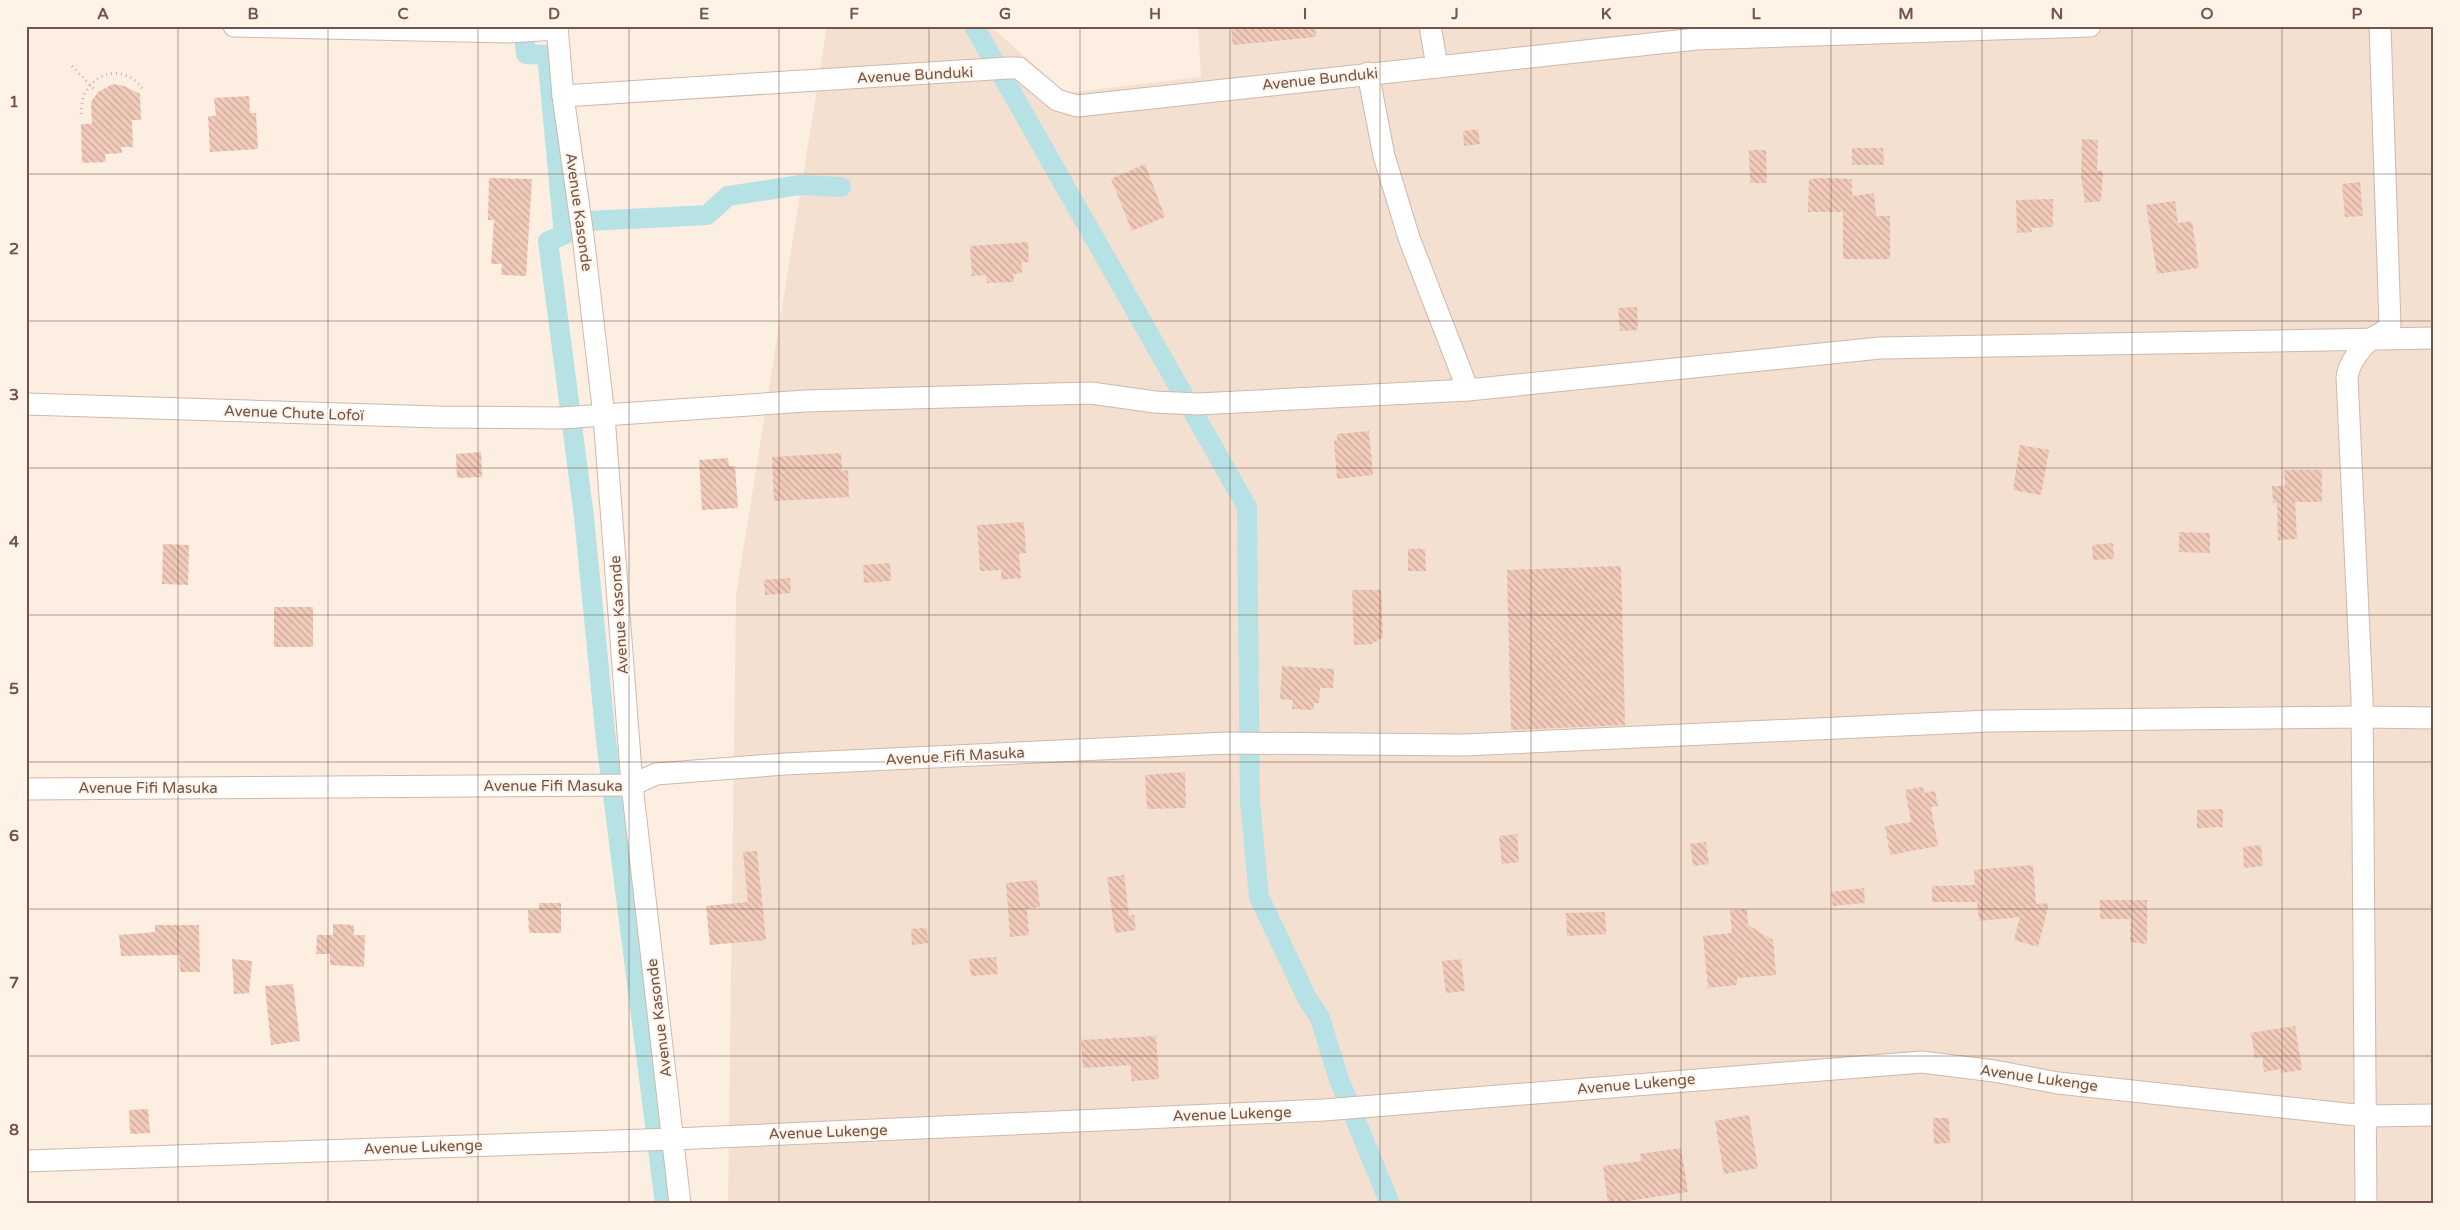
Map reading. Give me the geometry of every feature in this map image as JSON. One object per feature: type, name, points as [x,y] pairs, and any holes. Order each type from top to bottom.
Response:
[{"type":"street","points":[[234,26],[508,32],[551,28]]},
{"type":"street","points":[[1430,26],[1437,66]]},
{"type":"street","name":"Avenue Bunduki","points":[[563,96],[1019,68],[1057,100],[1077,106],[1696,39],[2090,26]]},
{"type":"street","points":[[2366,1204],[2362,717],[2347,377],[2350,364],[2372,338],[2387,330],[2390,316],[2380,26]]},
{"type":"street","name":"Avenue Kasonde","points":[[551,28],[563,96],[583,236],[596,417],[632,785],[680,1204]]},
{"type":"street","points":[[1368,73],[1384,156],[1409,238],[1468,390]]},
{"type":"street","name":"Avenue Chute Lofoï","points":[[26,404],[438,417],[561,418],[806,401],[1091,393],[1155,402],[1198,404],[1468,390],[1880,348],[2434,338]]},
{"type":"street","name":"Avenue Fifi Masuka","points":[[26,789],[632,785],[656,774],[785,764],[1227,742],[1464,745],[1990,721],[2434,718]]},
{"type":"street","name":"Avenue Lukenge","points":[[26,1161],[673,1139],[1324,1110],[1922,1062],[1994,1071],[2058,1083],[2365,1116],[2434,1114]]},
{"type":"path","points":[[72,66],[96,91]]},
{"type":"path","points":[[82,114],[83,96],[91,85],[103,76],[114,73],[125,74],[137,80],[144,90]]},
{"type":"shaded area","points":[[827,26],[990,26],[1066,93],[1201,77],[1198,26],[2434,26],[2434,1204],[728,1204],[736,595]]},
{"type":"building","points":[[1231,26],[1315,26],[1316,37],[1233,45]]},
{"type":"building","points":[[113,84],[124,86],[140,94],[141,120],[132,120],[133,147],[121,147],[122,153],[105,154],[106,162],[82,163],[81,124],[92,124],[91,102],[98,92]]},
{"type":"building","points":[[249,96],[250,113],[256,113],[258,149],[210,152],[208,116],[216,116],[214,98]]},
{"type":"building","points":[[1478,129],[1480,144],[1464,146],[1463,131]]},
{"type":"building","points":[[2082,139],[2098,140],[2097,171],[2103,171],[2101,201],[2085,203],[2081,181]]},
{"type":"building","points":[[1852,148],[1883,148],[1884,165],[1852,165]]},
{"type":"building","points":[[1749,150],[1766,150],[1767,183],[1750,183]]},
{"type":"building","points":[[1145,164],[1165,217],[1132,231],[1111,179]]},
{"type":"building","points":[[489,178],[532,179],[526,276],[501,275],[502,264],[491,264],[494,220],[488,220]]},
{"type":"building","points":[[1809,179],[1852,179],[1852,196],[1874,193],[1876,216],[1890,216],[1890,259],[1843,259],[1843,212],[1808,212]]},
{"type":"building","points":[[2360,182],[2363,216],[2345,217],[2342,184]]},
{"type":"building","points":[[2053,199],[2053,227],[2031,228],[2032,232],[2017,233],[2016,200]]},
{"type":"building","points":[[2175,201],[2178,223],[2192,221],[2199,268],[2157,274],[2146,205]]},
{"type":"building","points":[[1028,242],[1029,262],[1021,262],[1022,273],[1013,274],[1014,282],[987,283],[986,275],[972,276],[970,246]]},
{"type":"building","points":[[1637,307],[1638,330],[1620,331],[1618,308]]},
{"type":"building","points":[[1369,431],[1373,475],[1337,479],[1334,440],[1337,440],[1337,434]]},
{"type":"building","points":[[2020,445],[2049,450],[2041,495],[2013,490]]},
{"type":"building","points":[[481,452],[482,477],[457,478],[456,454]]},
{"type":"building","points":[[841,453],[842,471],[848,470],[849,497],[774,501],[772,457]]},
{"type":"building","points":[[728,458],[729,466],[735,466],[738,508],[702,510],[699,460]]},
{"type":"building","points":[[2284,470],[2322,470],[2322,502],[2295,502],[2297,539],[2278,540],[2277,503],[2273,503],[2272,486],[2285,486]]},
{"type":"building","points":[[1024,522],[1026,553],[1019,554],[1021,578],[1001,580],[1001,570],[980,571],[977,525]]},
{"type":"building","points":[[2179,532],[2210,533],[2210,553],[2179,552]]},
{"type":"building","points":[[2113,543],[2114,559],[2093,560],[2092,545]]},
{"type":"building","points":[[163,544],[189,545],[188,585],[162,584]]},
{"type":"building","points":[[1408,549],[1425,549],[1426,571],[1408,571]]},
{"type":"building","points":[[890,563],[891,581],[864,583],[863,565]]},
{"type":"building","points":[[1621,566],[1625,725],[1511,730],[1507,570]]},
{"type":"building","points":[[790,578],[791,593],[765,595],[764,580]]},
{"type":"building","points":[[1352,590],[1381,590],[1383,637],[1372,644],[1354,645]]},
{"type":"building","points":[[274,607],[313,607],[313,647],[274,647]]},
{"type":"building","points":[[1282,666],[1334,669],[1333,688],[1320,688],[1319,703],[1314,703],[1313,710],[1292,709],[1293,700],[1280,699]]},
{"type":"building","points":[[1185,772],[1186,808],[1147,809],[1145,775]]},
{"type":"building","points":[[1923,787],[1924,793],[1935,791],[1938,806],[1931,807],[1938,846],[1890,855],[1885,826],[1911,822],[1905,790]]},
{"type":"building","points":[[2223,809],[2223,827],[2197,828],[2197,810]]},
{"type":"building","points":[[1517,834],[1519,862],[1502,864],[1499,836]]},
{"type":"building","points":[[1706,842],[1709,864],[1693,866],[1690,844]]},
{"type":"building","points":[[2261,845],[2263,866],[2244,868],[2243,847]]},
{"type":"building","points":[[757,851],[766,940],[710,945],[706,906],[748,902],[743,852]]},
{"type":"building","points":[[2033,865],[2036,904],[2049,903],[2038,947],[2014,940],[2020,917],[1979,921],[1977,902],[1932,902],[1932,886],[1975,885],[1974,870]]},
{"type":"building","points":[[1124,875],[1129,916],[1134,915],[1136,930],[1115,933],[1107,877]]},
{"type":"building","points":[[1037,880],[1040,907],[1027,909],[1029,935],[1010,937],[1006,883]]},
{"type":"building","points":[[1864,888],[1865,903],[1833,906],[1831,892]]},
{"type":"building","points":[[2100,900],[2147,900],[2147,944],[2130,942],[2131,919],[2100,919]]},
{"type":"building","points":[[539,903],[561,903],[561,933],[529,933],[528,910],[539,910]]},
{"type":"building","points":[[1747,909],[1748,925],[1773,940],[1776,975],[1737,978],[1737,985],[1708,988],[1703,936],[1732,933],[1730,910]]},
{"type":"building","points":[[1605,912],[1606,934],[1567,936],[1566,913]]},
{"type":"building","points":[[333,924],[354,925],[354,935],[365,935],[364,967],[330,965],[330,954],[316,954],[317,935],[333,935]]},
{"type":"building","points":[[155,925],[199,925],[200,972],[180,972],[179,955],[121,956],[119,935],[155,932]]},
{"type":"building","points":[[927,928],[928,943],[912,945],[911,929]]},
{"type":"building","points":[[996,957],[998,974],[971,976],[969,959]]},
{"type":"building","points":[[232,959],[252,961],[249,993],[234,994]]},
{"type":"building","points":[[1461,959],[1465,991],[1446,993],[1442,961]]},
{"type":"building","points":[[293,984],[300,1041],[271,1045],[265,986]]},
{"type":"building","points":[[2295,1026],[2302,1070],[2281,1073],[2280,1069],[2264,1072],[2262,1057],[2255,1058],[2251,1033]]},
{"type":"building","points":[[1156,1036],[1159,1079],[1132,1081],[1130,1065],[1083,1068],[1081,1040]]},
{"type":"building","points":[[148,1109],[150,1133],[130,1134],[129,1110]]},
{"type":"building","points":[[1749,1115],[1758,1168],[1724,1174],[1715,1121]]},
{"type":"building","points":[[1933,1118],[1949,1118],[1950,1143],[1934,1144]]},
{"type":"building","points":[[1681,1148],[1688,1192],[1608,1204],[1603,1166],[1641,1161],[1640,1154]]},
{"type":"waterway","points":[[523,26],[526,54],[547,55],[564,235],[548,241],[584,517],[606,740],[665,1204]]},
{"type":"waterway","points":[[974,26],[1247,507],[1250,802],[1259,897],[1307,998],[1320,1018],[1338,1077],[1390,1204]]},
{"type":"waterway","points":[[568,233],[589,221],[707,215],[728,196],[800,185],[841,187]]}]
